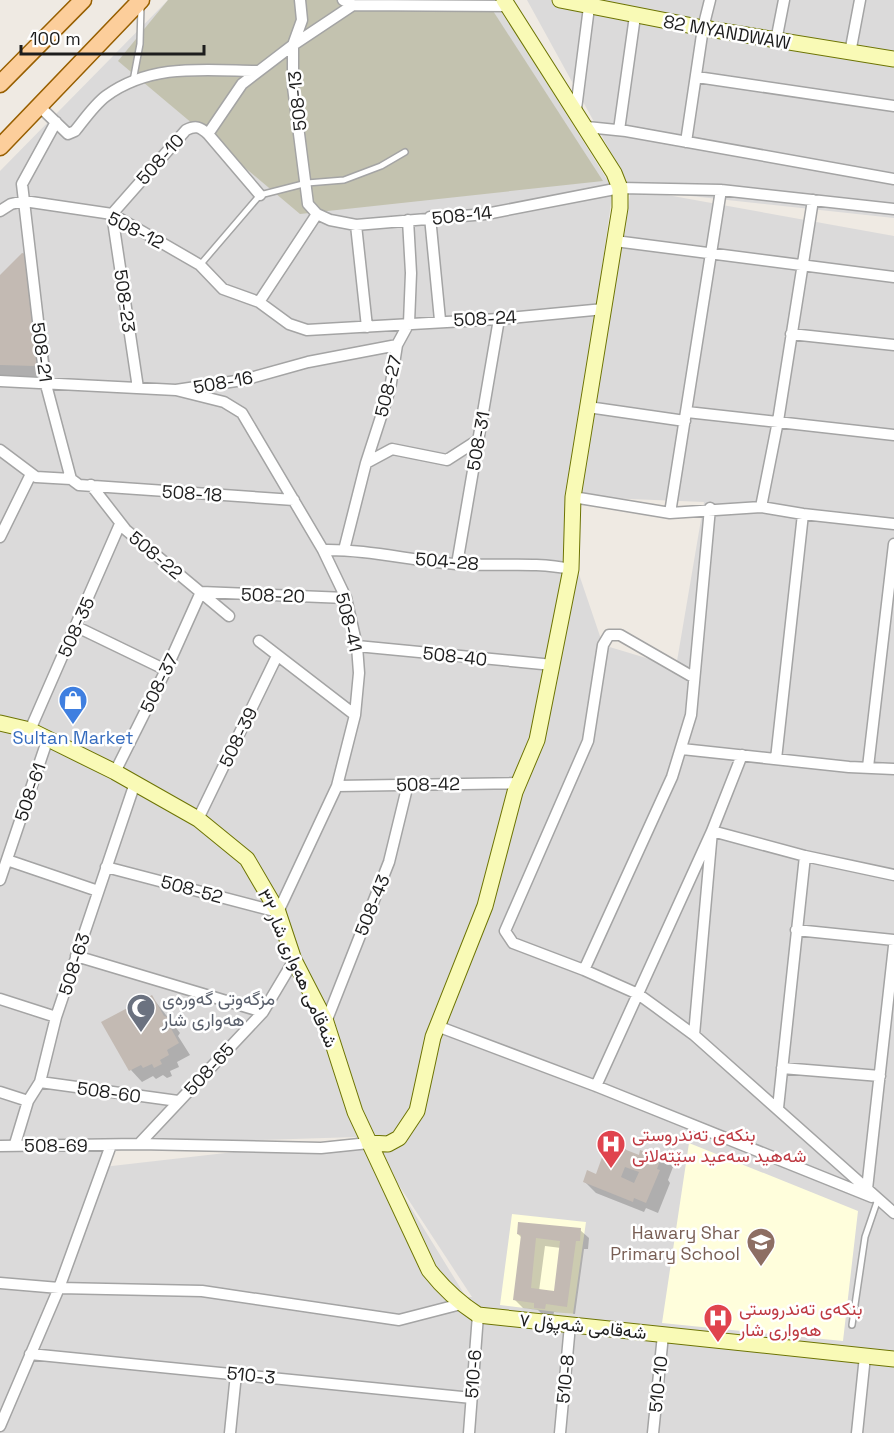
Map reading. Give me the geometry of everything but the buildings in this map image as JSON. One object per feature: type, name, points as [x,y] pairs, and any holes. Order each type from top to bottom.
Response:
[{"type":"main road","points":[[0,84],[83,0]]},
{"type":"main road","points":[[0,147],[141,0]]},
{"type":"street","name":"508-13","points":[[300,0],[303,20],[292,45],[293,87],[308,204],[317,214]]},
{"type":"street","name":"82 MYANDWAW","points":[[560,0],[589,8],[894,59]]},
{"type":"street","points":[[686,142],[698,77],[703,28],[710,0]]},
{"type":"street","points":[[776,41],[784,0]]},
{"type":"street","points":[[850,53],[860,0]]},
{"type":"street","points":[[208,134],[226,104],[257,71],[348,3],[506,3],[587,127],[614,173],[620,188],[620,208],[615,241],[573,496],[571,569],[535,748],[518,783],[485,906],[437,1026],[421,1098],[411,1122],[404,1134],[394,1141],[381,1145],[369,1143]]},
{"type":"street","points":[[576,110],[589,8]]},
{"type":"street","points":[[619,130],[635,16]]},
{"type":"street","points":[[39,106],[68,134],[75,131],[104,97],[134,81],[170,70],[257,71]]},
{"type":"street","points":[[698,77],[894,106]]},
{"type":"street","name":"508-21","points":[[56,122],[22,184],[45,381],[71,479]]},
{"type":"street","name":"508-10","points":[[112,214],[186,130],[199,127],[208,134],[260,195]]},
{"type":"street","points":[[587,127],[619,130],[894,179]]},
{"type":"street","name":"508-14","points":[[317,214],[330,220],[356,225],[486,213],[620,188],[721,190],[894,209]]},
{"type":"street","points":[[670,513],[721,190]]},
{"type":"street","points":[[761,507],[778,421],[813,200]]},
{"type":"street","points":[[0,211],[24,201]]},
{"type":"street","name":"508-12","points":[[24,201],[112,214],[200,265],[224,289],[259,302],[289,324],[307,330],[367,327]]},
{"type":"street","name":"508-23","points":[[112,214],[138,388]]},
{"type":"street","points":[[259,302],[317,214]]},
{"type":"street","points":[[430,218],[440,320]]},
{"type":"street","name":"508-27","points":[[344,549],[366,463],[390,389],[398,345],[410,323],[411,273],[408,220]]},
{"type":"street","points":[[356,225],[367,327]]},
{"type":"street","points":[[615,241],[802,267],[894,277]]},
{"type":"street","name":"508-24","points":[[367,327],[440,320],[499,319],[604,309]]},
{"type":"street","name":"508-31","points":[[457,564],[499,319]]},
{"type":"street","points":[[791,334],[894,345]]},
{"type":"street","name":"508-16","points":[[0,381],[45,381],[176,390],[243,380],[308,362],[398,345]]},
{"type":"street","name":"508-41","points":[[176,390],[234,406],[248,422],[323,550],[346,598],[357,646],[359,673],[355,715],[337,786],[278,912]]},
{"type":"street","points":[[588,407],[686,417],[778,421],[894,435]]},
{"type":"street","points":[[366,463],[392,449],[447,460],[478,440]]},
{"type":"street","points":[[0,450],[31,474],[42,478],[71,479],[79,485],[91,485]]},
{"type":"street","points":[[0,537],[31,474]]},
{"type":"street","name":"508-18","points":[[91,485],[294,500]]},
{"type":"street","name":"508-22","points":[[91,485],[120,524],[229,616]]},
{"type":"street","points":[[573,496],[670,513],[710,508],[761,507],[894,524]]},
{"type":"street","points":[[584,969],[672,777],[682,749],[691,715],[710,508]]},
{"type":"street","points":[[776,759],[803,514]]},
{"type":"street","name":"508-35","points":[[30,730],[120,524]]},
{"type":"street","points":[[868,767],[894,544]]},
{"type":"street","name":"504-28","points":[[323,550],[344,549],[457,564],[548,564],[571,569]]},
{"type":"street","name":"508-20","points":[[201,592],[346,598]]},
{"type":"street","name":"508-37","points":[[116,772],[201,592]]},
{"type":"street","points":[[76,627],[166,670]]},
{"type":"street","points":[[693,676],[620,635],[609,635],[603,645],[588,741],[506,931],[513,943],[584,969],[638,994],[694,1035],[894,1213]]},
{"type":"street","points":[[259,642],[355,715]]},
{"type":"street","name":"508-40","points":[[357,646],[553,665]]},
{"type":"street","name":"508-39","points":[[198,819],[277,656]]},
{"type":"street","name":"شەقامی هەواری شار ٣٢","points":[[0,723],[30,730],[116,772],[198,819],[247,859],[278,912],[294,960],[326,1022],[355,1112],[369,1143]]},
{"type":"street","name":"508-61","points":[[0,880],[48,738]]},
{"type":"street","points":[[682,749],[894,769]]},
{"type":"street","points":[[596,1086],[712,831],[741,755]]},
{"type":"street","name":"508-63","points":[[15,1144],[28,1101],[40,1082],[56,1017],[135,783]]},
{"type":"street","name":"508-42","points":[[337,786],[518,783]]},
{"type":"street","name":"508-43","points":[[326,1022],[389,862],[408,784]]},
{"type":"street","points":[[712,831],[805,856],[894,875]]},
{"type":"street","points":[[694,1035],[712,831]]},
{"type":"street","points":[[778,1108],[805,856]]},
{"type":"street","points":[[6,860],[98,891]]},
{"type":"street","name":"508-52","points":[[106,867],[278,912]]},
{"type":"street","points":[[796,930],[894,940]]},
{"type":"street","points":[[867,1189],[894,946]]},
{"type":"street","points":[[76,956],[263,1012]]},
{"type":"street","name":"508-65","points":[[139,1144],[263,1012],[294,960]]},
{"type":"street","points":[[0,999],[56,1017]]},
{"type":"street","points":[[437,1026],[596,1086],[878,1199]]},
{"type":"street","points":[[782,1068],[880,1076]]},
{"type":"street","name":"508-60","points":[[40,1082],[178,1101]]},
{"type":"street","points":[[0,1092],[28,1101]]},
{"type":"street","name":"508-69","points":[[0,1146],[139,1144],[321,1148],[369,1143]]},
{"type":"street","name":"شەقامی شەپۆل ٧","points":[[369,1143],[429,1270],[444,1290],[478,1315],[894,1359]]},
{"type":"street","points":[[0,1426],[58,1288],[111,1145]]},
{"type":"street","points":[[0,1283],[58,1288],[202,1291],[399,1320],[461,1304]]},
{"type":"street","name":"510-6","points":[[469,1433],[478,1315]]},
{"type":"street","name":"510-8","points":[[560,1433],[570,1325]]},
{"type":"street","name":"510-10","points":[[653,1433],[663,1335]]},
{"type":"street","name":"510-3","points":[[30,1354],[472,1398]]},
{"type":"street","points":[[857,1433],[865,1356]]},
{"type":"street","points":[[230,1433],[236,1374]]},
{"type":"lane","points":[[134,81],[140,44],[141,0]]},
{"type":"lane","points":[[200,265],[260,195],[307,183],[344,180],[381,166],[405,152]]},
{"type":"lane","points":[[852,1325],[865,1237],[878,1199]]},
{"type":"shaded area","points":[[168,0],[495,0],[613,189],[565,533],[603,645],[676,667],[704,502],[581,497],[631,189],[527,0],[894,0],[894,218],[645,191],[894,236],[894,1433],[0,1433],[0,171]],"holes":[[[356,1138],[103,1167],[111,1145]],[[385,1164],[472,1297],[466,1297]]]},
{"type":"shaded area","points":[[168,0],[486,0],[603,181],[300,214],[118,61]]},
{"type":"shaded area","name":"Hawary Shar Primary School","points":[[689,1143],[858,1211],[843,1341],[662,1323]]},
{"type":"shaded area","points":[[512,1214],[586,1222],[573,1314],[500,1305]]},
{"type":"place","name":"Sultan Market","points":[[73,726]]},
{"type":"place","name":"مزگەوتی گەورەی هەواری شار","points":[[141,1034]]},
{"type":"place","name":"بنکەی تەندروستی شەهید سەعید سێتەلانی","points":[[611,1170]]},
{"type":"place","name":"Hawary Shar Primary School","points":[[761,1268]]},
{"type":"place","name":"بنکەی تەندروستی هەواری شار","points":[[718,1344]]}]
